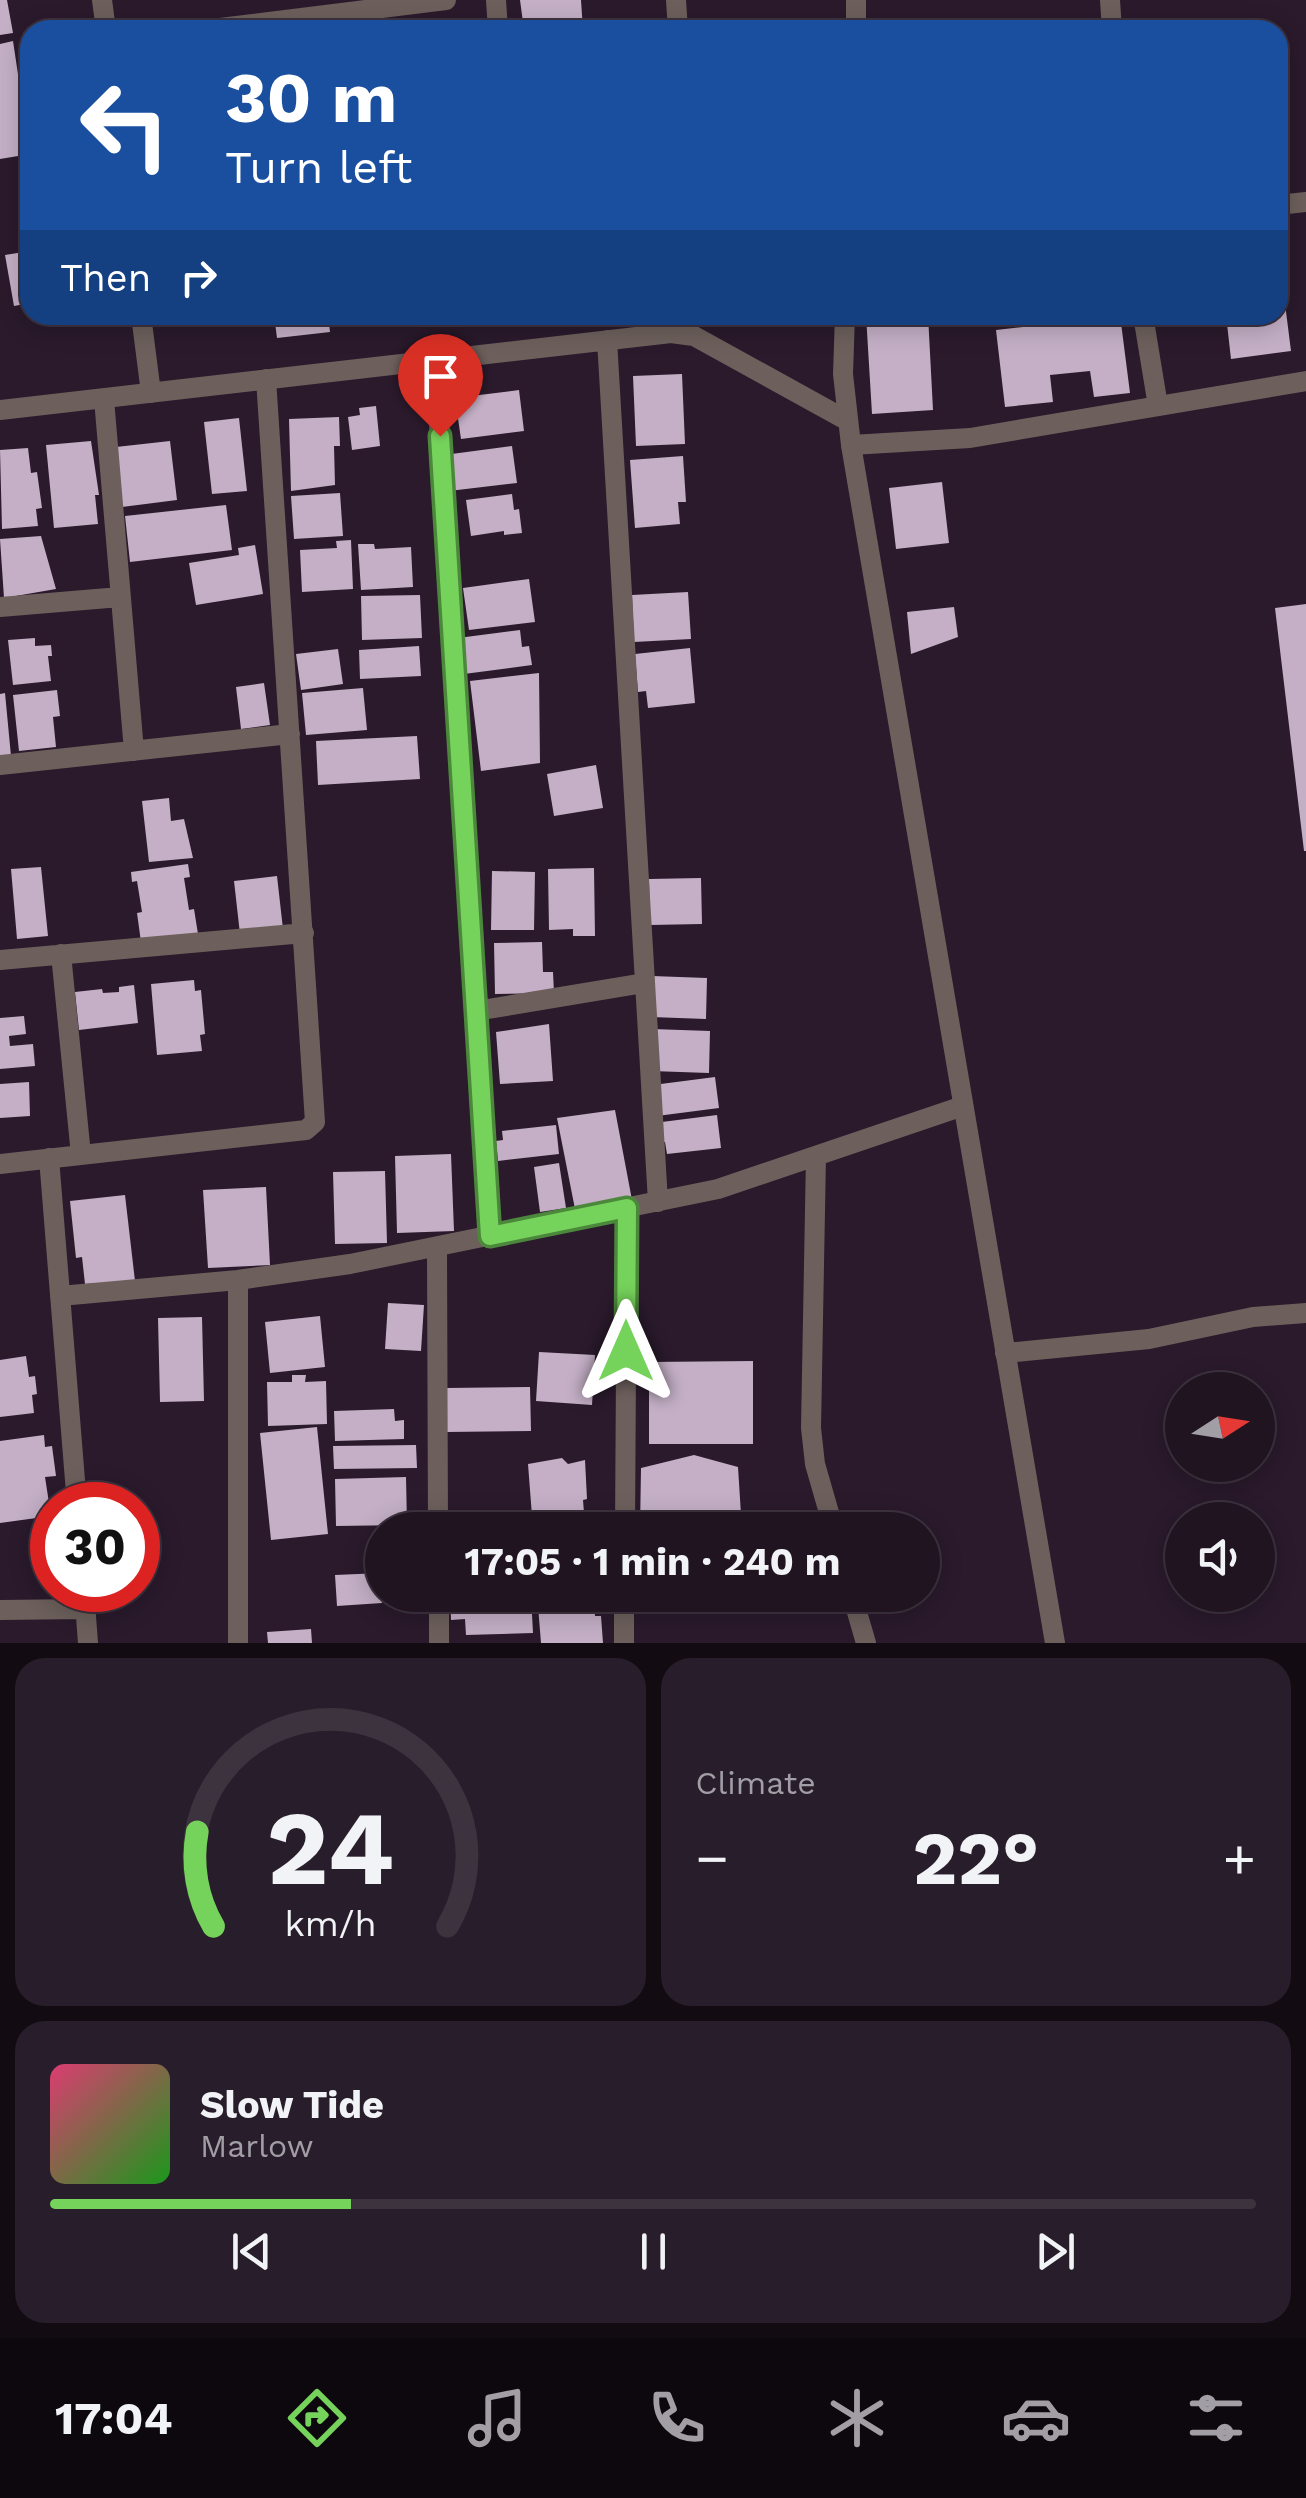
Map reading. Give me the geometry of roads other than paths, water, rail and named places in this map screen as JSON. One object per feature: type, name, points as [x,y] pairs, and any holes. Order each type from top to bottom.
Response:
[{"type":"street","points":[[285,20],[446,0]]},
{"type":"street","points":[[142,325],[151,393]]},
{"type":"street","points":[[0,410],[671,333],[694,325],[848,421]]},
{"type":"street","points":[[845,325],[843,374],[850,445],[1055,1643]]},
{"type":"street","points":[[1145,325],[1158,406]]},
{"type":"street","points":[[607,340],[658,1202]]},
{"type":"street","points":[[435,360],[490,1236]]},
{"type":"street","points":[[0,1164],[311,1127],[316,1117],[266,378]]},
{"type":"street","points":[[850,445],[970,438],[1306,381]]},
{"type":"street","points":[[104,399],[134,751]]},
{"type":"street","points":[[0,607],[120,597]]},
{"type":"street","points":[[0,765],[290,734]]},
{"type":"street","points":[[0,960],[304,933]]},
{"type":"street","points":[[61,954],[80,1155]]},
{"type":"street","points":[[476,1011],[644,983]]},
{"type":"street","points":[[60,1296],[238,1280],[350,1264],[658,1202],[722,1188],[963,1106]]},
{"type":"street","points":[[816,1156],[810,1428],[829,1512]]},
{"type":"street","points":[[49,1158],[75,1482]]},
{"type":"street","points":[[624,1512],[627,1208]]},
{"type":"street","points":[[437,1246],[438,1512]]},
{"type":"street","points":[[238,1280],[238,1643]]},
{"type":"street","points":[[1005,1353],[1148,1339],[1253,1317],[1306,1313]]},
{"type":"street","points":[[0,1610],[30,1606]]},
{"type":"street","points":[[86,1612],[88,1643]]},
{"type":"street","points":[[439,1612],[439,1643]]},
{"type":"street","points":[[624,1612],[624,1643]]},
{"type":"street","points":[[857,1612],[866,1643]]}]
